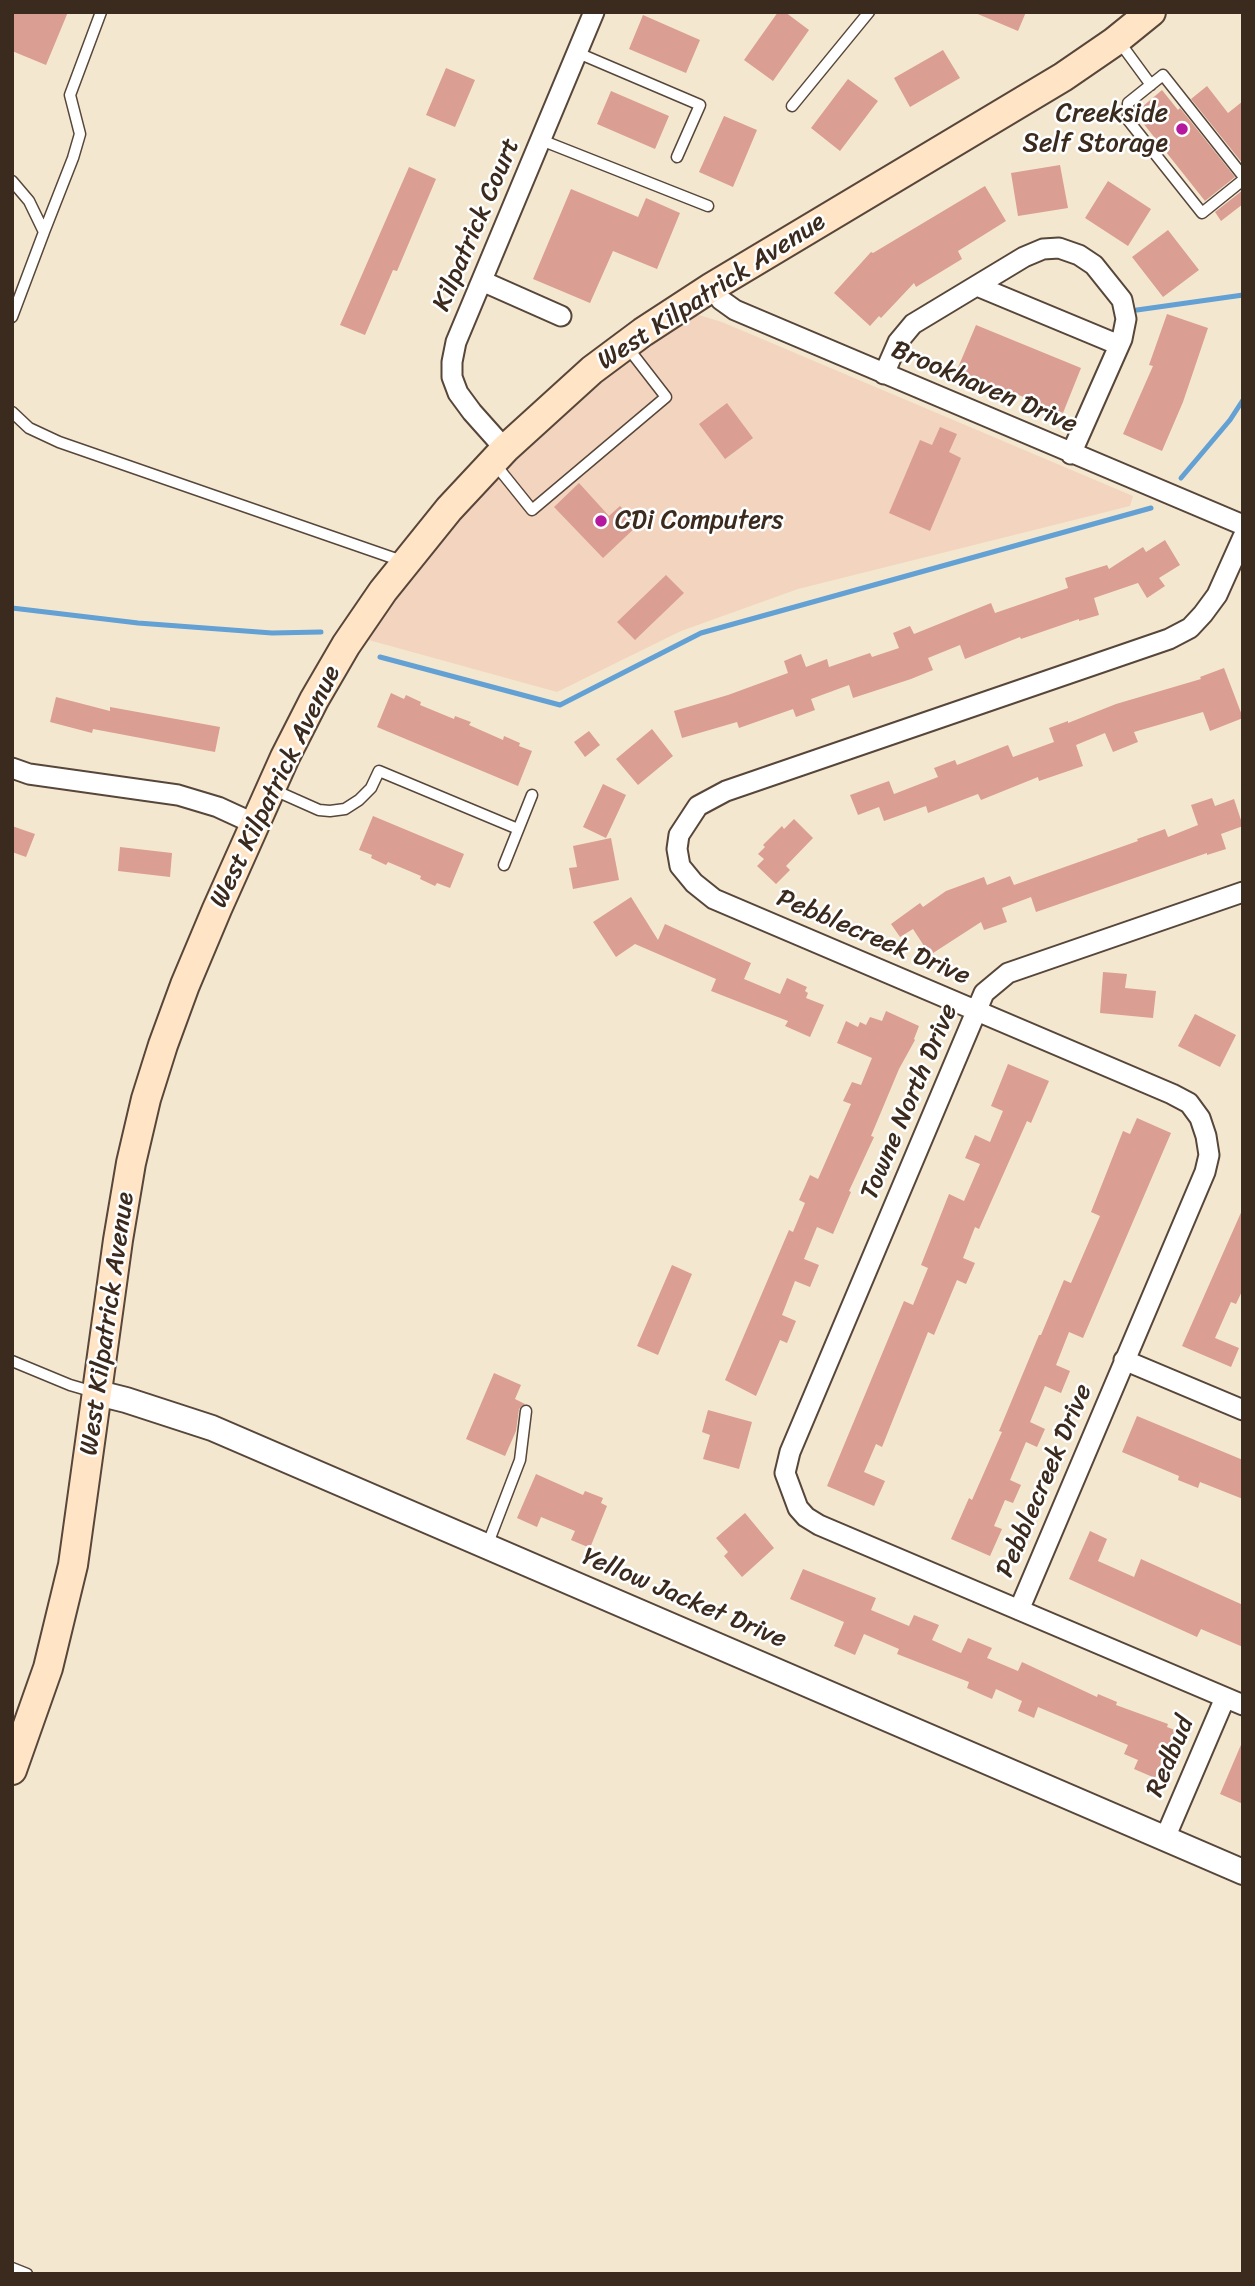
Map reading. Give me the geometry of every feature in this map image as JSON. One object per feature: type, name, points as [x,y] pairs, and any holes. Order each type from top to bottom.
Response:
[{"type":"main road","name":"West Kilpatrick Avenue","points":[[12,1770],[24,1726],[48,1668],[73,1565],[118,1240],[131,1163],[146,1099],[185,985],[270,789],[329,673],[364,618],[405,562],[449,509],[499,455],[592,370],[712,287],[1063,76],[1151,12]]},
{"type":"street","name":"Kilpatrick Court","points":[[499,455],[458,393],[452,377],[456,342],[594,12]]},
{"type":"street","points":[[884,374],[898,342],[913,324],[1024,257],[1043,249],[1059,248],[1079,255],[1094,265],[1122,300],[1126,319],[1119,345],[1071,454]]},
{"type":"street","points":[[482,281],[561,316]]},
{"type":"street","points":[[978,286],[1119,345]]},
{"type":"street","name":"Brookhaven Drive","points":[[712,287],[721,300],[735,310],[1243,525]]},
{"type":"street","name":"Pebblecreek Drive","points":[[1018,1610],[1205,1172],[1209,1155],[1200,1118],[1189,1103],[1172,1094],[714,899],[694,883],[680,866],[677,849],[679,835],[698,806],[726,791],[1169,639],[1191,628],[1217,594],[1243,537]]},
{"type":"street","points":[[12,768],[29,774],[178,795],[218,807],[255,824]]},
{"type":"street","name":"Towne North Drive","points":[[1018,1610],[819,1525],[806,1517],[798,1508],[785,1473],[790,1452],[984,993],[1008,972],[1243,892]]},
{"type":"street","points":[[1125,1360],[1243,1410]]},
{"type":"street","name":"Yellow Jacket Drive","points":[[98,1393],[212,1429],[1243,1872]]},
{"type":"street","points":[[1018,1610],[1234,1701]]},
{"type":"street","name":"Redbud","points":[[1165,1838],[1234,1701]]},
{"type":"lane","points":[[12,317],[73,158],[80,134],[71,95],[101,12]]},
{"type":"lane","points":[[792,106],[869,12]]},
{"type":"lane","points":[[1117,39],[1151,85]]},
{"type":"lane","points":[[578,53],[700,104],[677,157]]},
{"type":"lane","points":[[1163,75],[1243,178],[1202,213],[1128,120],[1128,103],[1151,85],[1163,75]]},
{"type":"lane","points":[[541,141],[708,206]]},
{"type":"lane","points":[[12,181],[29,201],[44,232]]},
{"type":"lane","points":[[499,455],[531,510],[666,397],[626,344]]},
{"type":"lane","points":[[12,412],[29,428],[60,442],[405,562]]},
{"type":"lane","points":[[270,789],[319,810],[345,809],[371,788],[379,771],[518,829]]},
{"type":"lane","points":[[504,865],[531,795]]},
{"type":"lane","points":[[12,1361],[70,1385],[98,1393]]},
{"type":"lane","points":[[487,1547],[520,1460],[526,1411]]},
{"type":"lane","points":[[12,2268],[27,2274]]},
{"type":"shaded area","points":[[699,315],[722,322],[1133,496],[1130,506],[798,589],[681,631],[557,692],[365,639],[439,540],[541,434],[593,389],[667,333]]},
{"type":"building","points":[[12,12],[68,12],[46,65],[12,51]]},
{"type":"building","points":[[778,12],[785,12],[809,30],[773,81],[744,60]]},
{"type":"building","points":[[973,12],[1026,12],[1018,31]]},
{"type":"building","points":[[643,15],[700,40],[686,73],[629,49]]},
{"type":"building","points":[[943,50],[960,78],[910,107],[894,78]]},
{"type":"building","points":[[446,68],[475,80],[455,127],[426,115]]},
{"type":"building","points":[[848,79],[878,101],[840,151],[811,128]]},
{"type":"building","points":[[1207,86],[1228,113],[1243,101],[1243,164],[1191,99]]},
{"type":"building","points":[[1162,90],[1178,110],[1180,108],[1235,177],[1205,201],[1135,113]]},
{"type":"building","points":[[611,91],[669,116],[655,149],[597,124]]},
{"type":"building","points":[[724,116],[757,130],[733,187],[699,172]]},
{"type":"building","points":[[1060,165],[1068,208],[1018,216],[1011,173]]},
{"type":"building","points":[[409,167],[436,179],[397,271],[393,270],[365,335],[340,325]]},
{"type":"building","points":[[1108,181],[1151,209],[1128,246],[1085,218]]},
{"type":"building","points":[[985,186],[1006,221],[958,251],[962,259],[916,287],[914,283],[870,326],[834,293],[871,252]]},
{"type":"building","points":[[571,189],[638,217],[646,198],[680,213],[657,269],[613,251],[590,303],[533,279]]},
{"type":"building","points":[[1243,190],[1243,204],[1221,221],[1215,212]]},
{"type":"building","points":[[1168,230],[1199,270],[1163,297],[1132,257]]},
{"type":"building","points":[[1167,314],[1208,328],[1183,402],[1162,451],[1123,434],[1153,366],[1149,365]]},
{"type":"building","points":[[976,325],[1081,368],[1063,413],[957,370]]},
{"type":"building","points":[[727,403],[753,438],[725,459],[699,424]]},
{"type":"building","points":[[940,427],[957,434],[949,452],[961,458],[930,531],[889,513],[920,440],[932,445]]},
{"type":"building","name":"CDi Computers","points":[[579,483],[609,516],[620,506],[638,525],[603,558],[554,507]]},
{"type":"building","points":[[1165,540],[1180,565],[1159,578],[1165,586],[1147,598],[1138,583],[1094,598],[1099,615],[1021,639],[1020,637],[965,659],[960,645],[928,658],[933,670],[911,679],[853,698],[849,685],[811,699],[815,710],[796,717],[793,709],[739,728],[737,722],[682,738],[674,711],[788,673],[784,661],[801,654],[806,667],[827,659],[829,667],[870,653],[872,657],[899,648],[893,633],[910,626],[914,634],[991,603],[995,613],[1068,588],[1065,578],[1107,565],[1109,569],[1143,547],[1146,552]]},
{"type":"building","points":[[666,575],[684,593],[635,640],[617,622]]},
{"type":"building","points":[[1224,668],[1243,718],[1210,731],[1203,712],[1134,732],[1138,742],[1113,752],[1105,733],[1076,745],[1083,766],[1039,781],[1038,777],[981,800],[978,794],[928,813],[926,806],[884,821],[879,807],[858,815],[850,795],[889,781],[894,794],[938,777],[934,768],[955,760],[957,765],[1008,745],[1013,757],[1054,742],[1049,728],[1116,704],[1201,679],[1200,677]]},
{"type":"building","points":[[391,693],[404,699],[406,695],[421,702],[420,705],[454,719],[455,716],[471,722],[469,725],[503,740],[504,736],[532,751],[518,786],[377,727]]},
{"type":"building","points":[[56,697],[110,711],[110,707],[220,727],[215,752],[93,729],[92,733],[50,722]]},
{"type":"building","points":[[652,729],[673,756],[638,785],[616,759]]},
{"type":"building","points":[[589,731],[600,745],[585,757],[574,742]]},
{"type":"building","points":[[603,784],[626,795],[606,838],[583,827]]},
{"type":"building","points":[[1212,798],[1215,806],[1234,799],[1243,826],[1221,834],[1226,849],[1207,853],[1036,912],[1031,897],[1002,908],[1007,922],[984,930],[981,922],[930,955],[913,929],[900,937],[891,924],[920,903],[923,907],[946,891],[984,877],[987,885],[1010,876],[1014,885],[1165,829],[1168,837],[1198,825],[1191,805]]},
{"type":"building","points":[[373,816],[464,854],[450,888],[437,883],[435,886],[420,879],[421,876],[388,862],[386,865],[359,850]]},
{"type":"building","points":[[794,819],[813,838],[786,866],[790,870],[776,884],[757,866],[764,859],[758,854],[782,826],[784,829]]},
{"type":"building","points":[[12,826],[35,834],[26,857],[12,852]]},
{"type":"building","points":[[611,838],[619,880],[573,889],[569,868],[577,867],[573,846]]},
{"type":"building","points":[[120,847],[172,853],[170,877],[118,871]]},
{"type":"building","points":[[631,897],[658,940],[665,924],[751,963],[744,979],[780,994],[787,978],[807,987],[806,998],[824,1005],[810,1037],[785,1026],[788,1021],[711,991],[716,979],[635,944],[616,957],[593,922]]},
{"type":"building","points":[[1103,972],[1127,974],[1125,988],[1156,991],[1153,1018],[1100,1013]]},
{"type":"building","points":[[886,1011],[919,1026],[915,1040],[899,1069],[833,1234],[817,1227],[804,1259],[819,1265],[810,1287],[795,1281],[782,1315],[796,1321],[787,1343],[780,1340],[756,1396],[725,1380],[789,1230],[793,1232],[805,1203],[799,1200],[810,1175],[818,1179],[851,1104],[843,1101],[852,1082],[861,1085],[872,1058],[837,1043],[846,1021],[858,1027],[860,1022],[866,1025],[870,1017],[882,1021]]},
{"type":"building","points":[[1195,1014],[1236,1035],[1220,1067],[1178,1046]]},
{"type":"building","points":[[1008,1064],[1049,1081],[1031,1123],[1027,1121],[979,1229],[975,1227],[963,1258],[975,1263],[966,1284],[957,1280],[934,1335],[928,1332],[882,1447],[876,1444],[864,1472],[885,1481],[874,1506],[827,1486],[904,1301],[913,1305],[928,1268],[921,1265],[949,1194],[964,1201],[980,1164],[965,1158],[975,1135],[990,1142],[1003,1111],[991,1106]]},
{"type":"building","points":[[1137,1118],[1171,1133],[1083,1338],[1069,1332],[1056,1365],[1070,1371],[1061,1393],[1045,1386],[1030,1422],[1045,1429],[1037,1447],[1026,1442],[1010,1480],[1021,1485],[1013,1503],[1005,1500],[994,1526],[1002,1529],[990,1556],[951,1539],[969,1498],[972,1500],[1002,1432],[999,1431],[1064,1280],[1071,1283],[1100,1216],[1091,1212],[1123,1131],[1130,1134]]},
{"type":"building","points":[[1243,1208],[1243,1289],[1236,1304],[1231,1302],[1215,1338],[1239,1348],[1231,1367],[1182,1346]]},
{"type":"building","points":[[672,1265],[692,1274],[658,1355],[637,1346]]},
{"type":"building","points":[[494,1373],[521,1385],[515,1399],[525,1404],[519,1409],[516,1431],[505,1456],[466,1439]]},
{"type":"building","points":[[708,1410],[752,1422],[739,1469],[703,1459],[710,1435],[702,1432]]},
{"type":"building","points":[[1137,1416],[1243,1460],[1243,1499],[1200,1482],[1198,1488],[1178,1480],[1179,1476],[1122,1452]]},
{"type":"building","points":[[536,1474],[583,1495],[585,1491],[603,1498],[601,1503],[607,1506],[590,1548],[571,1540],[575,1531],[541,1517],[537,1527],[517,1518]]},
{"type":"building","points":[[745,1513],[774,1548],[742,1577],[724,1556],[728,1552],[716,1538]]},
{"type":"building","points":[[1090,1531],[1107,1539],[1098,1561],[1134,1577],[1141,1559],[1243,1605],[1243,1647],[1201,1629],[1197,1637],[1069,1579]]},
{"type":"building","points":[[803,1569],[876,1598],[871,1610],[909,1626],[914,1615],[939,1625],[932,1640],[961,1653],[968,1638],[992,1648],[987,1658],[1018,1671],[1022,1662],[1097,1697],[1098,1694],[1117,1702],[1116,1705],[1168,1724],[1167,1727],[1175,1730],[1155,1778],[1134,1769],[1138,1760],[1124,1754],[1128,1745],[1038,1707],[1034,1718],[1018,1711],[1022,1701],[996,1689],[992,1699],[967,1688],[969,1682],[897,1654],[899,1649],[864,1634],[855,1655],[834,1646],[844,1622],[790,1599]]},
{"type":"building","points":[[1243,1740],[1243,1804],[1220,1794]]},
{"type":"waterway","points":[[1137,310],[1243,295]]},
{"type":"waterway","points":[[1181,478],[1230,420],[1243,400]]},
{"type":"waterway","points":[[380,657],[560,705],[701,633],[1151,508]]},
{"type":"waterway","points":[[12,608],[138,623],[272,633],[321,632]]},
{"type":"place","name":"Creekside Self Storage","points":[[1182,129]]},
{"type":"place","name":"CDi Computers","points":[[601,521]]}]
